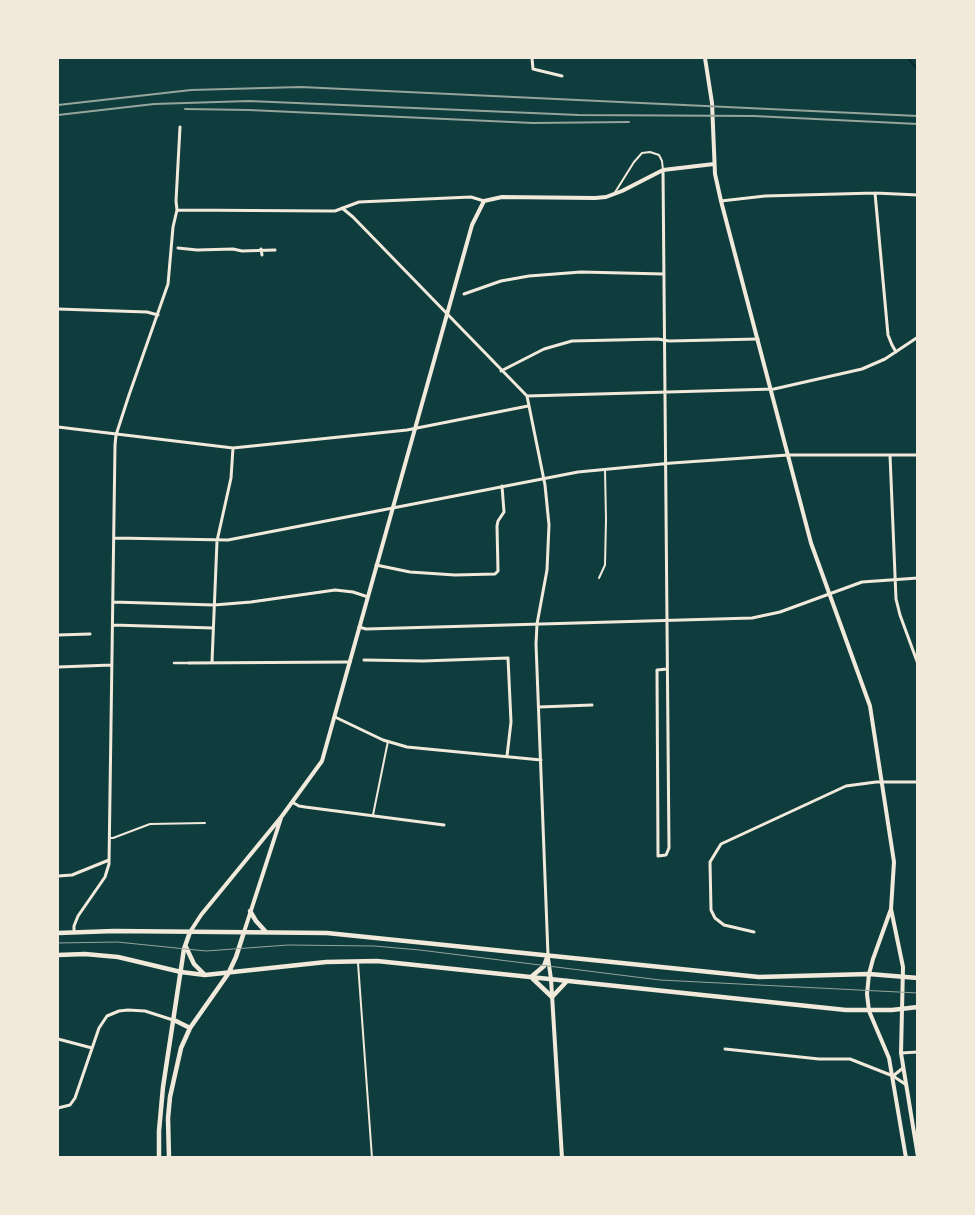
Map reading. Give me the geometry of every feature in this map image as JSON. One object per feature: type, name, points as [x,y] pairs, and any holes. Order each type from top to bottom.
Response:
[{"type":"main road","points":[[250,911],[266,932]]},
{"type":"main road","points":[[58,934],[74,932],[336,934],[758,977],[869,974],[918,978]]},
{"type":"main road","points":[[159,1158],[161,1106],[185,946],[190,932]]},
{"type":"main road","points":[[170,1158],[168,1118],[172,1088],[181,1048],[190,1028],[228,974],[244,932]]},
{"type":"main road","points":[[185,946],[194,964],[206,975]]},
{"type":"main road","points":[[58,955],[85,954],[118,957],[181,972],[206,975],[228,974],[308,963],[358,961],[401,963],[797,1005],[869,1011],[918,1007]]},
{"type":"main road","points":[[531,977],[544,966],[548,956]]},
{"type":"main road","points":[[531,977],[552,997],[567,981]]},
{"type":"main road","points":[[174,1020],[190,1028]]},
{"type":"street","points":[[532,58],[533,69],[562,76]]},
{"type":"street","points":[[705,58],[712,104],[714,164],[721,201],[812,543],[869,701],[894,862],[891,909],[869,974],[867,990],[869,1011],[887,1051],[893,1076],[906,1158]]},
{"type":"street","points":[[74,932],[78,916],[107,873],[109,860],[116,435],[168,284],[177,210],[180,127]]},
{"type":"street","points":[[177,210],[335,211],[359,202],[471,198],[484,201],[502,197],[595,198],[613,194],[663,170],[714,164]]},
{"type":"street","points":[[663,170],[669,848],[666,855],[658,856],[657,670],[667,669]]},
{"type":"street","points":[[876,194],[888,335],[896,352]]},
{"type":"street","points":[[721,201],[765,196],[918,195]]},
{"type":"street","points":[[190,932],[200,915],[282,816],[322,761],[446,314],[472,226],[484,201]]},
{"type":"street","points":[[342,208],[353,217],[527,396],[544,478],[549,525],[547,570],[537,624],[548,956],[562,1158]]},
{"type":"street","points":[[178,248],[197,250],[211,248],[242,251],[275,250]]},
{"type":"street","points":[[261,250],[262,255]]},
{"type":"street","points":[[464,294],[501,281],[529,276],[580,272],[664,274]]},
{"type":"street","points":[[58,310],[147,312],[158,315]]},
{"type":"street","points":[[527,396],[771,389],[854,372],[885,359],[918,337]]},
{"type":"street","points":[[501,371],[544,349],[572,341],[758,339]]},
{"type":"street","points":[[58,427],[233,448],[414,428],[528,406]]},
{"type":"street","points":[[212,662],[217,541],[231,478],[233,448]]},
{"type":"street","points":[[114,538],[217,541],[578,472],[788,455],[918,455]]},
{"type":"street","points":[[890,455],[896,599],[918,664]]},
{"type":"street","points":[[376,564],[410,572],[436,575],[495,574],[498,571],[497,524],[504,512],[502,486]]},
{"type":"street","points":[[359,627],[764,617],[862,582],[918,578]]},
{"type":"street","points":[[113,602],[214,605],[251,602],[335,590],[354,592],[368,597]]},
{"type":"street","points":[[113,625],[213,628]]},
{"type":"street","points":[[58,635],[90,634]]},
{"type":"street","points":[[364,660],[413,661],[508,658],[511,722],[508,756]]},
{"type":"street","points":[[174,663],[350,662]]},
{"type":"street","points":[[58,667],[112,665]]},
{"type":"street","points":[[539,707],[592,705]]},
{"type":"street","points":[[335,717],[388,741],[407,747],[541,760]]},
{"type":"street","points":[[754,932],[724,925],[715,918],[711,910],[710,862],[721,844],[841,788],[863,783],[918,782]]},
{"type":"street","points":[[292,802],[299,806],[444,824]]},
{"type":"street","points":[[244,932],[282,816]]},
{"type":"street","points":[[58,876],[72,875],[109,860]]},
{"type":"street","points":[[891,909],[898,935],[903,977],[903,1068],[918,1157]]},
{"type":"street","points":[[58,1108],[67,1107],[72,1103],[103,1020],[113,1012],[141,1011],[174,1020]]},
{"type":"street","points":[[58,1039],[92,1048]]},
{"type":"street","points":[[725,1050],[819,1059],[850,1059],[893,1076],[906,1084]]},
{"type":"street","points":[[902,1053],[918,1052]]},
{"type":"street","points":[[893,1076],[903,1068]]},
{"type":"lane","points":[[613,194],[634,162],[642,154],[650,152],[659,155],[663,170]]},
{"type":"lane","points":[[598,578],[605,565],[605,470]]},
{"type":"lane","points":[[373,816],[388,741]]},
{"type":"lane","points":[[110,838],[150,824],[205,823]]},
{"type":"lane","points":[[358,961],[372,1158]]},
{"type":"waterway","points":[[908,58],[918,70]]},
{"type":"tram line","points":[[58,943],[117,942],[206,951],[288,945],[374,946],[660,980],[918,993]]},
{"type":"railway","points":[[58,105],[191,90],[301,87],[918,116]]},
{"type":"railway","points":[[58,115],[154,104],[249,101],[579,115],[754,116],[918,124]]},
{"type":"railway","points":[[185,109],[249,110],[533,123],[629,122]]}]
